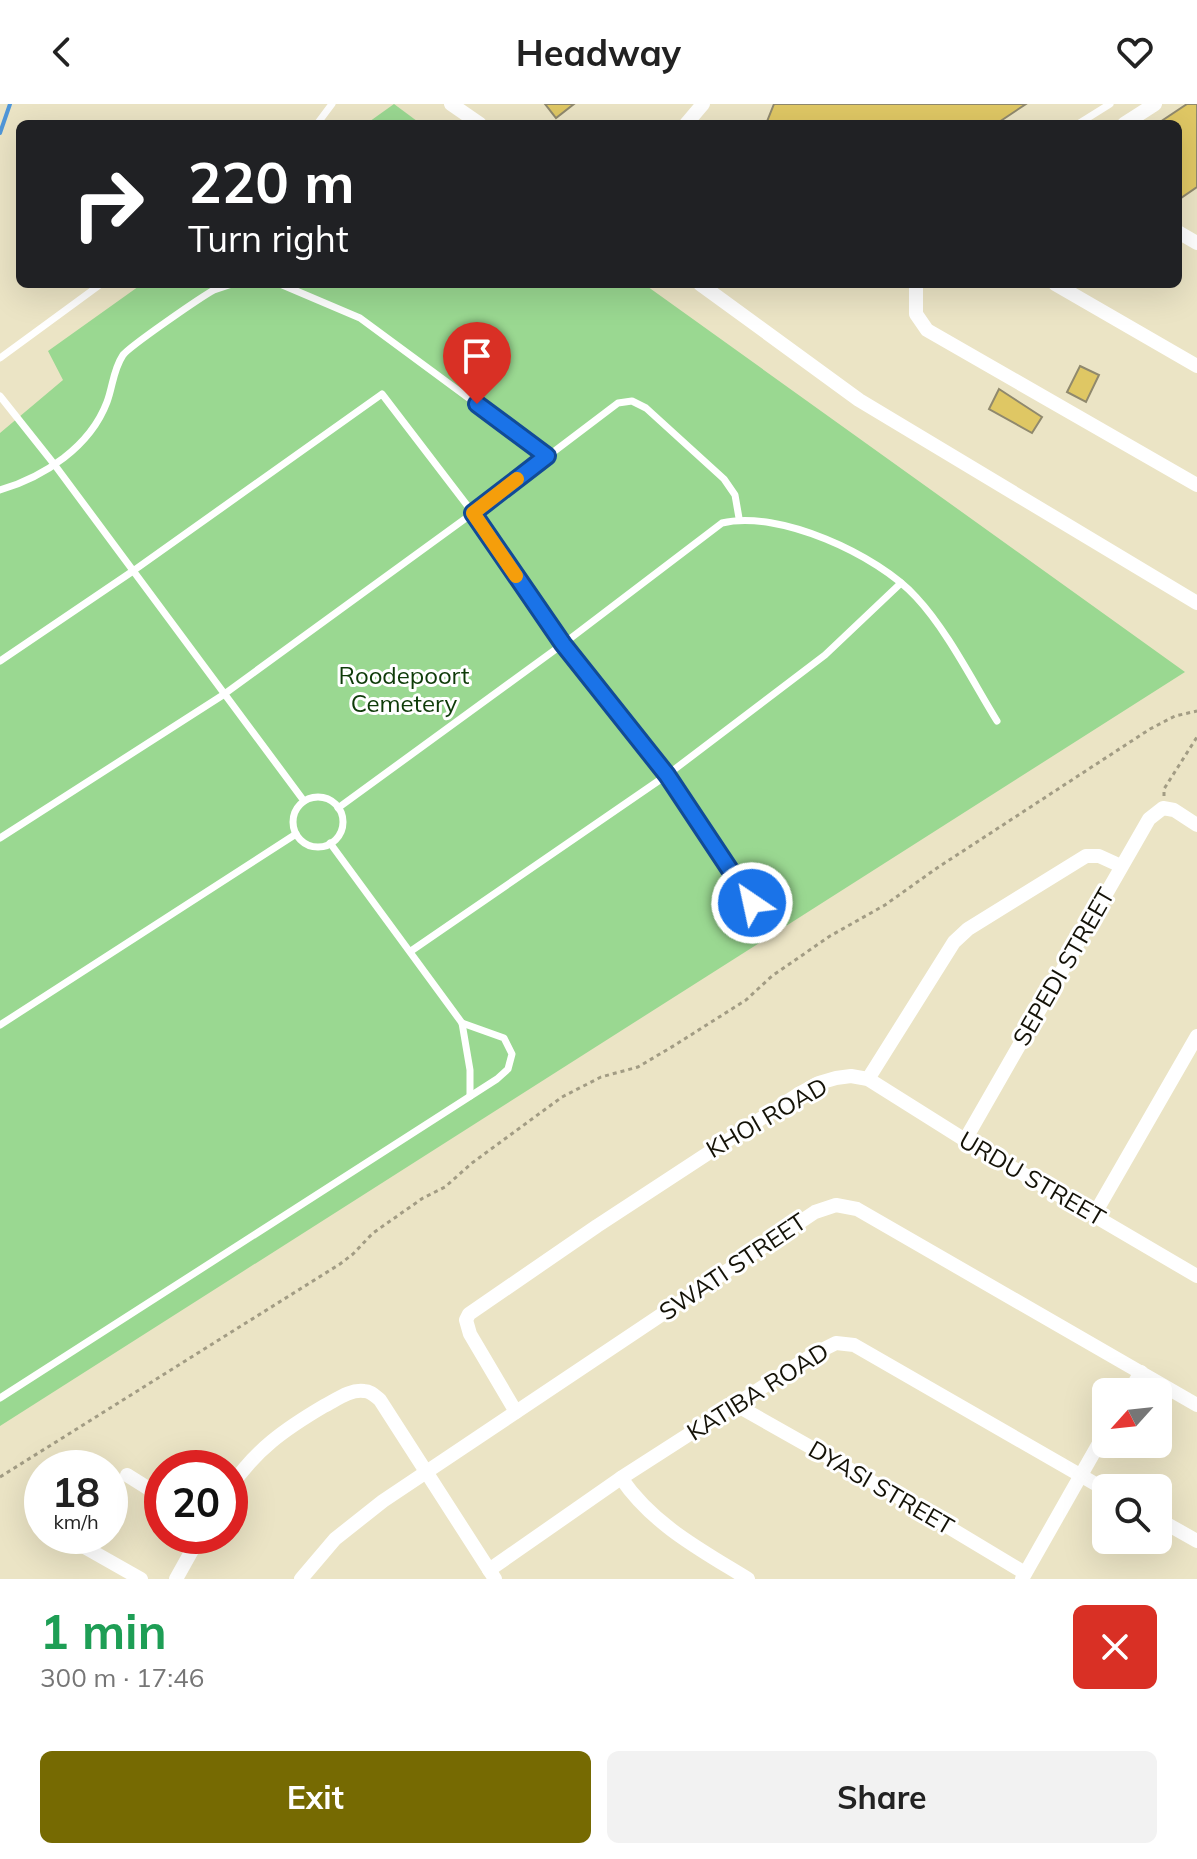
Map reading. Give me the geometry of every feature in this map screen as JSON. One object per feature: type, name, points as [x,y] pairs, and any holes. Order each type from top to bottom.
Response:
[{"type":"street","points":[[451,104],[474,120]]},
{"type":"street","points":[[689,120],[703,104]]},
{"type":"street","points":[[1130,120],[1155,104]]},
{"type":"street","points":[[705,288],[859,400],[1197,603]]},
{"type":"street","points":[[916,288],[916,314],[927,330],[1197,485]]},
{"type":"street","points":[[1062,288],[1197,366]]},
{"type":"street","points":[[1168,809],[1197,825]]},
{"type":"street","name":"SEPEDI STREET","points":[[965,1140],[1149,819],[1168,809]]},
{"type":"street","points":[[868,1079],[943,956],[968,929],[1086,856],[1099,856],[1121,866]]},
{"type":"street","points":[[1094,1215],[1197,1036]]},
{"type":"street","name":"KHOI ROAD","points":[[516,1412],[470,1334],[466,1320],[469,1314],[797,1095],[836,1078],[851,1076],[868,1079]]},
{"type":"street","name":"URDU STREET","points":[[868,1079],[965,1140],[1197,1276]]},
{"type":"street","name":"SWATI STREET","points":[[301,1579],[335,1539],[427,1471],[815,1212],[836,1205],[857,1209],[1197,1405]]},
{"type":"street","name":"KATIBA ROAD","points":[[492,1576],[621,1478],[836,1343],[854,1345],[1092,1482]]},
{"type":"street","points":[[1137,1378],[1141,1372]]},
{"type":"street","points":[[248,1463],[270,1441],[297,1422],[353,1391],[370,1392],[380,1400],[492,1576]]},
{"type":"street","name":"DYASI STREET","points":[[736,1405],[890,1492],[1023,1576]]},
{"type":"street","points":[[1023,1576],[1092,1455]]},
{"type":"street","points":[[621,1478],[640,1505],[664,1526],[748,1579]]},
{"type":"street","points":[[1172,1527],[1197,1541]]},
{"type":"street","points":[[97,1554],[141,1579]]},
{"type":"street","points":[[176,1579],[190,1554]]},
{"type":"lane","points":[[1084,120],[1110,104]]},
{"type":"lane","points":[[0,358],[96,288]]},
{"type":"lane","points":[[0,490],[19,484],[77,447],[94,427],[107,402],[114,373],[124,353],[221,288]]},
{"type":"lane","points":[[289,288],[360,318],[547,456]]},
{"type":"lane","points":[[0,661],[133,571],[382,394],[473,513],[563,644],[667,775],[752,903]]},
{"type":"lane","points":[[0,396],[304,801]]},
{"type":"lane","points":[[0,838],[223,695],[618,403],[632,401],[646,408],[724,479],[735,495],[739,518]]},
{"type":"lane","points":[[338,808],[563,644],[722,523],[739,518],[782,525],[831,542],[901,583],[929,613],[997,721]]},
{"type":"lane","points":[[411,951],[667,775],[825,655],[901,583]]},
{"type":"lane","points":[[318,797],[338,808],[342,815],[341,831],[330,843],[307,845],[296,834],[293,820],[298,806],[304,801],[318,797]]},
{"type":"lane","points":[[0,1025],[296,834]]},
{"type":"lane","points":[[330,843],[462,1023],[470,1070],[470,1096]]},
{"type":"lane","points":[[0,1398],[508,1069],[512,1054],[504,1038],[462,1023]]},
{"type":"path","points":[[0,1477],[340,1264],[373,1233],[423,1198],[445,1187],[562,1097],[601,1077],[638,1067],[675,1045],[746,1000],[772,976],[830,936],[885,905],[1150,729],[1175,716],[1197,711]]},
{"type":"path","points":[[1168,809],[1164,789],[1197,737]]},
{"type":"green space","points":[[394,104],[416,120],[372,120]]},
{"type":"green space","name":"Roodepoort Cemetery","points":[[136,288],[650,288],[1185,672],[0,1426],[0,433],[63,380],[48,351]]},
{"type":"building","points":[[545,104],[574,104],[556,118]]},
{"type":"building","points":[[774,104],[1026,104],[1002,120],[768,120]]},
{"type":"building","points":[[1187,104],[1197,104],[1197,187],[1182,197],[1182,120],[1163,120]]},
{"type":"building","points":[[1080,366],[1099,375],[1086,402],[1067,392]]},
{"type":"building","points":[[999,389],[1042,417],[1032,433],[989,409]]},
{"type":"waterway","points":[[0,133],[10,104]]},
{"type":"slow traffic","points":[[516,576],[473,513],[517,479]]},
{"type":"route","points":[[477,404],[547,456],[473,513],[563,644],[667,775],[752,903]]}]
